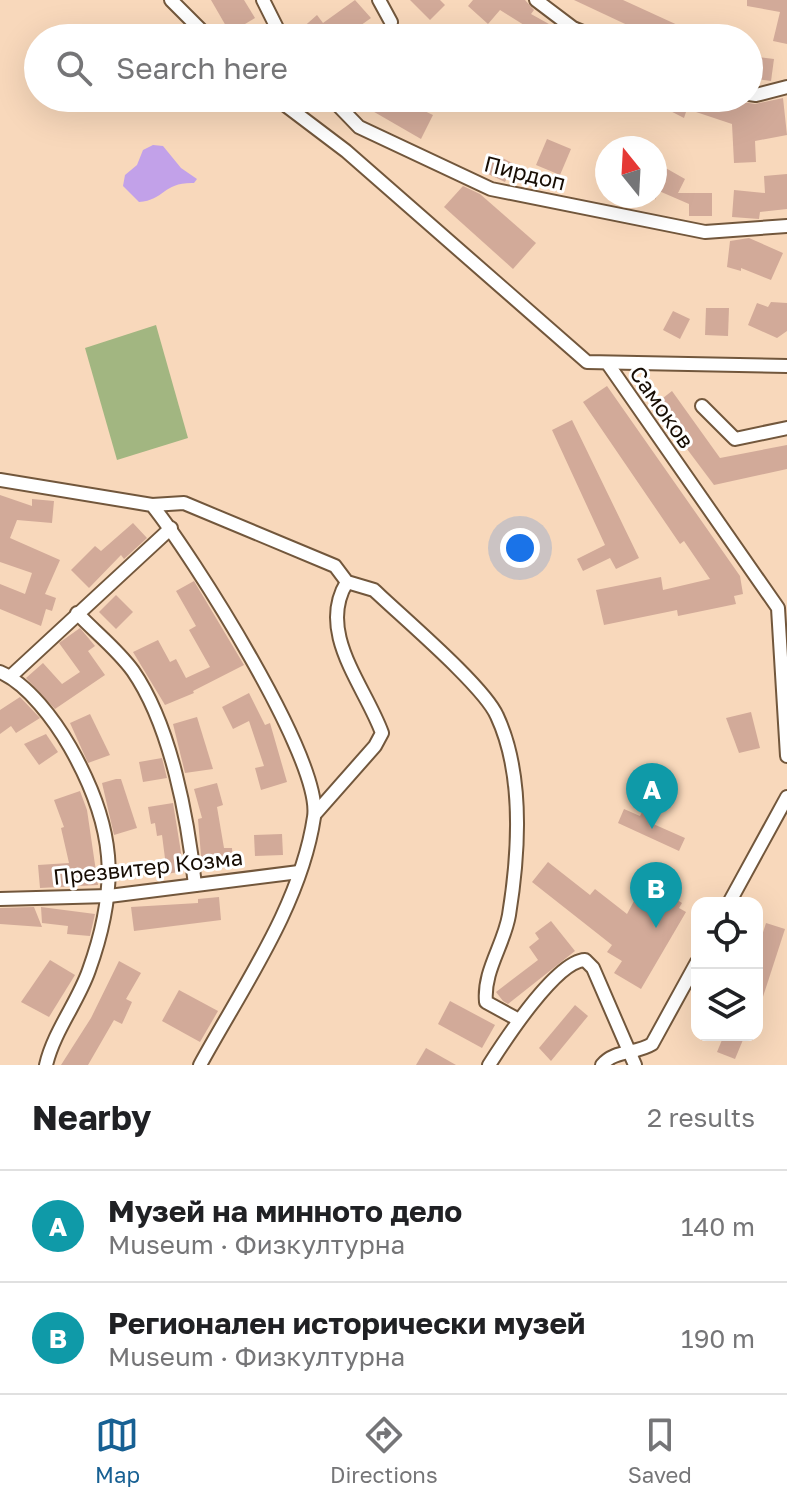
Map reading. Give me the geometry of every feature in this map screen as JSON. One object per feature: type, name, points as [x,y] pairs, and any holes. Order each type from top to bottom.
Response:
[{"type":"street","points":[[171,0],[195,24]]},
{"type":"street","points":[[263,0],[275,24]]},
{"type":"street","points":[[379,0],[391,22]]},
{"type":"street","points":[[536,0],[568,24]]},
{"type":"street","points":[[763,93],[787,87]]},
{"type":"street","name":"Самоков","points":[[294,112],[346,151],[587,362],[608,364],[783,607],[787,756]]},
{"type":"street","points":[[345,112],[359,127],[346,151]]},
{"type":"street","name":"Пирдоп","points":[[359,127],[491,189],[705,232],[787,226]]},
{"type":"street","points":[[608,364],[787,366]]},
{"type":"street","points":[[702,406],[735,439],[787,428]]},
{"type":"street","points":[[0,480],[152,505],[184,503],[335,566],[347,582],[374,590],[497,714],[510,760],[517,821],[509,917],[484,986],[486,1002],[519,1020]]},
{"type":"street","points":[[152,505],[171,528],[244,644],[279,709],[311,789],[315,814],[299,872],[258,960],[200,1065]]},
{"type":"street","points":[[46,1065],[89,971],[109,896],[109,839],[92,786],[58,727],[5,674],[171,528]]},
{"type":"street","points":[[315,814],[375,746],[382,733],[340,642],[337,598],[347,582]]},
{"type":"street","points":[[77,613],[133,672],[157,722],[180,787],[195,885]]},
{"type":"street","points":[[732,897],[787,797]]},
{"type":"street","name":"Презвитер Козма","points":[[0,899],[109,896],[299,872]]},
{"type":"street","points":[[489,1065],[519,1020],[568,966],[585,960],[593,968],[632,1059]]},
{"type":"street","points":[[602,1065],[608,1058],[632,1059],[652,1044],[693,969]]},
{"type":"green space","points":[[156,325],[188,438],[117,460],[85,348]]},
{"type":"shaded area","points":[[153,145],[163,146],[181,168],[197,179],[194,183],[176,185],[148,201],[139,202],[123,186],[125,175],[137,165],[143,150]]},
{"type":"building","points":[[211,0],[244,0],[255,18],[245,24],[225,24]]},
{"type":"building","points":[[355,0],[371,18],[363,24],[307,24],[317,15],[323,23]]},
{"type":"building","points":[[410,0],[440,0],[445,5],[430,20]]},
{"type":"building","points":[[473,0],[525,0],[534,10],[531,14],[549,24],[522,24],[500,10],[488,24],[468,6]]},
{"type":"building","points":[[574,0],[623,0],[675,24],[625,24]]},
{"type":"building","points":[[747,0],[787,0],[787,44],[773,41],[780,12],[747,6]]},
{"type":"building","points":[[763,58],[774,59],[771,81],[763,80]]},
{"type":"building","points":[[783,98],[787,135],[755,141],[756,162],[734,163],[732,124],[696,112],[763,112],[763,102]]},
{"type":"building","points":[[374,112],[427,112],[433,115],[421,139]]},
{"type":"building","points":[[672,112],[686,112],[684,118]]},
{"type":"building","points":[[547,139],[571,149],[560,175],[536,165]]},
{"type":"building","points":[[495,154],[514,164],[505,182],[486,173]]},
{"type":"building","points":[[667,169],[685,179],[678,193],[712,193],[712,216],[689,216],[689,204],[667,194]]},
{"type":"building","points":[[787,174],[787,209],[760,212],[759,219],[732,217],[734,190],[765,193],[764,176]]},
{"type":"building","points":[[463,186],[480,194],[536,243],[513,269],[444,207]]},
{"type":"building","points":[[749,238],[783,253],[771,280],[741,268],[741,271],[727,267],[730,241]]},
{"type":"building","points":[[771,302],[787,303],[787,331],[777,338],[748,325],[757,303],[768,307]]},
{"type":"building","points":[[706,308],[729,308],[728,336],[705,335]]},
{"type":"building","points":[[673,311],[690,319],[680,339],[663,330]]},
{"type":"building","points":[[607,386],[740,576],[743,594],[734,596],[736,604],[678,616],[677,610],[604,625],[596,590],[661,577],[663,590],[710,579],[684,541],[680,544],[583,402]]},
{"type":"building","points":[[672,391],[720,458],[787,445],[787,469],[714,485],[654,405]]},
{"type":"building","points":[[572,420],[639,558],[616,569],[610,558],[583,571],[577,559],[605,545],[552,430]]},
{"type":"building","points":[[0,495],[32,506],[32,499],[54,501],[52,523],[17,520],[10,538],[60,560],[45,594],[56,598],[52,611],[46,609],[41,626],[0,609],[0,584],[25,594],[32,573],[0,562]]},
{"type":"building","points":[[133,523],[147,538],[124,559],[121,555],[89,588],[71,570],[95,546],[101,551]]},
{"type":"building","points":[[194,581],[244,665],[165,705],[133,652],[158,640],[170,662],[176,659],[186,678],[210,667],[189,630],[196,626],[176,591]]},
{"type":"building","points":[[116,595],[133,612],[116,629],[99,612]]},
{"type":"building","points":[[80,628],[95,646],[88,651],[105,675],[55,709],[26,678],[43,663],[62,684],[80,672],[59,643]]},
{"type":"building","points":[[249,693],[265,725],[270,723],[287,782],[261,790],[255,768],[264,766],[249,721],[233,729],[222,707]]},
{"type":"building","points":[[20,697],[40,718],[16,733],[11,726],[0,734],[0,710]]},
{"type":"building","points":[[751,712],[760,748],[739,753],[726,718]]},
{"type":"building","points":[[90,714],[110,755],[88,763],[70,723]]},
{"type":"building","points":[[197,717],[213,769],[185,773],[173,724]]},
{"type":"building","points":[[46,734],[58,752],[39,765],[24,744]]},
{"type":"building","points":[[162,758],[167,778],[143,782],[139,762]]},
{"type":"building","points":[[121,779],[137,828],[114,835],[102,783]]},
{"type":"building","points":[[217,783],[223,805],[217,807],[224,848],[232,848],[233,867],[202,868],[198,819],[202,818],[194,789]]},
{"type":"building","points":[[80,791],[87,810],[98,885],[40,888],[38,865],[69,863],[61,828],[64,827],[54,800]]},
{"type":"building","points":[[173,803],[184,871],[167,874],[162,835],[157,836],[155,823],[151,824],[148,807]]},
{"type":"building","points":[[624,809],[640,816],[643,810],[655,815],[651,823],[685,838],[679,851],[618,823]]},
{"type":"building","points":[[282,834],[283,855],[255,856],[254,835]]},
{"type":"building","points":[[548,862],[590,895],[595,889],[627,914],[634,901],[644,907],[656,887],[682,903],[679,908],[686,912],[641,989],[614,973],[622,961],[607,952],[612,945],[532,882]]},
{"type":"building","points":[[219,897],[221,920],[134,931],[131,907],[198,903],[198,899]]},
{"type":"building","points":[[34,907],[42,927],[0,924],[0,908]]},
{"type":"building","points":[[41,907],[95,914],[90,936],[67,934],[68,926],[42,923]]},
{"type":"building","points":[[551,921],[575,951],[508,1004],[496,992],[538,960],[529,947],[539,939],[535,933]]},
{"type":"building","points":[[766,923],[785,929],[763,997],[763,969]]},
{"type":"building","points":[[50,960],[75,975],[49,1017],[21,1002]]},
{"type":"building","points":[[119,961],[141,973],[126,999],[132,1002],[122,1024],[114,1020],[88,1065],[61,1065],[91,1018]]},
{"type":"building","points":[[179,990],[218,1011],[200,1042],[162,1021]]},
{"type":"building","points":[[450,1001],[495,1025],[482,1048],[438,1024]]},
{"type":"building","points":[[575,1005],[588,1016],[551,1061],[539,1048]]},
{"type":"building","points":[[722,1041],[742,1041],[735,1059],[717,1052]]},
{"type":"building","points":[[426,1048],[456,1065],[416,1065]]},
{"type":"place","name":"Музей на минното дело","points":[[652,829]]},
{"type":"place","name":"Регионален исторически музей","points":[[656,928]]}]
